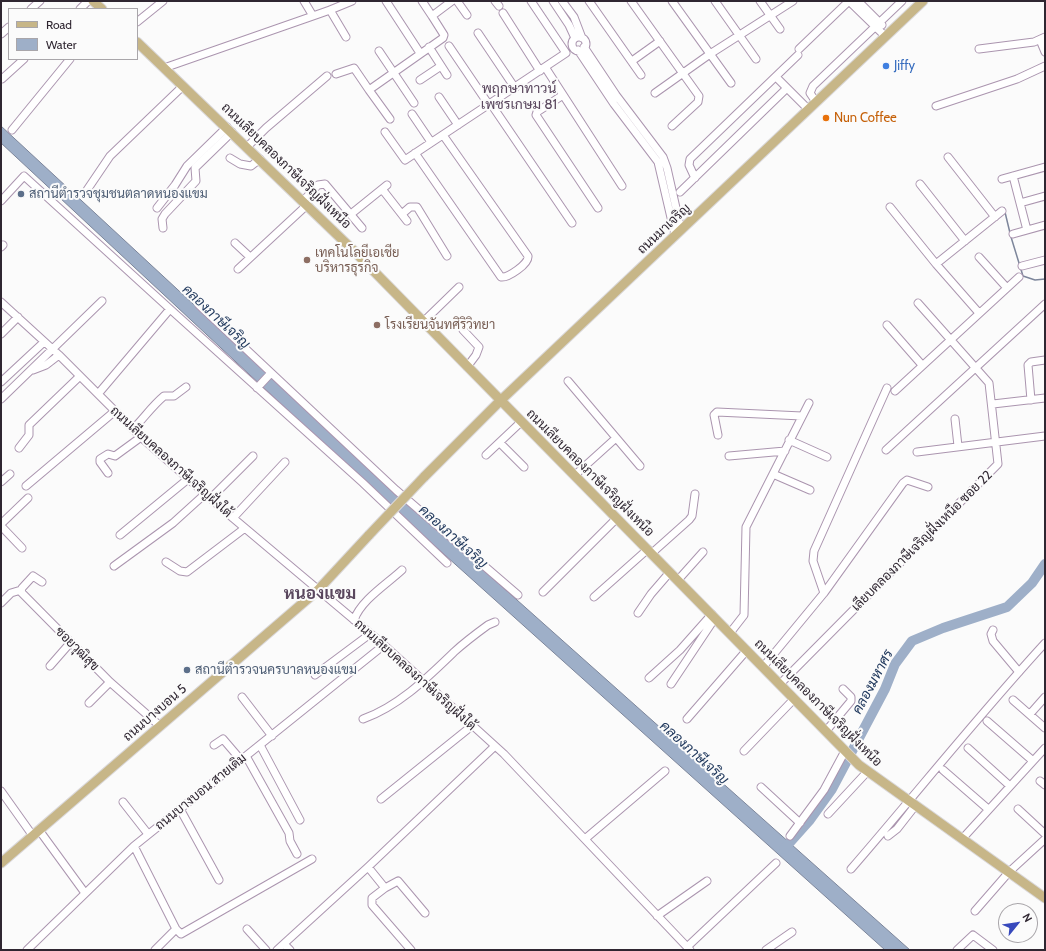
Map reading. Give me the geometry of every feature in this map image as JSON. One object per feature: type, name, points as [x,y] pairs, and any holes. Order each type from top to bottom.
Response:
[{"type":"main road","points":[[93,1],[101,8]]},
{"type":"main road","name":"ถนนมาเจริญ","points":[[424,477],[500,401],[923,1]]},
{"type":"main road","name":"ถนนเลียบคลองภาษีเจริญฝั่งเหนือ","points":[[138,43],[305,203],[650,551],[858,765],[1045,898]]},
{"type":"main road","name":"ถนนบางบอน 5","points":[[1,863],[318,590],[424,477]]},
{"type":"street","points":[[32,8],[40,1]]},
{"type":"street","points":[[138,21],[163,1]]},
{"type":"street","points":[[304,1],[313,16]]},
{"type":"street","points":[[164,68],[352,1]]},
{"type":"street","points":[[386,1],[420,53]]},
{"type":"street","points":[[369,90],[428,47],[443,38],[444,35],[422,1]]},
{"type":"street","points":[[432,16],[452,1]]},
{"type":"street","points":[[457,1],[467,15]]},
{"type":"street","points":[[531,1],[566,53]]},
{"type":"street","points":[[385,132],[405,160],[566,53],[585,43],[578,38],[553,1]]},
{"type":"street","points":[[562,1],[574,17],[578,38]]},
{"type":"street","points":[[589,1],[642,75]]},
{"type":"street","points":[[631,1],[699,98],[698,102],[672,126]]},
{"type":"street","points":[[672,1],[731,83]]},
{"type":"street","points":[[715,1],[756,59]]},
{"type":"street","points":[[760,1],[780,29]]},
{"type":"street","points":[[655,93],[682,72],[793,1]]},
{"type":"street","points":[[695,178],[689,165],[690,159],[776,77],[798,52],[849,1],[878,25]]},
{"type":"street","points":[[858,1],[887,35]]},
{"type":"street","points":[[816,102],[810,92],[813,86],[902,1]]},
{"type":"street","points":[[330,10],[346,37]]},
{"type":"street","points":[[503,13],[542,69],[563,95],[622,186]]},
{"type":"street","points":[[478,33],[515,88]]},
{"type":"street","points":[[578,38],[572,42],[600,77],[637,128],[663,157],[678,232]]},
{"type":"street","points":[[979,49],[1043,38],[1045,52]]},
{"type":"street","points":[[632,61],[660,41]]},
{"type":"street","points":[[449,46],[572,223]]},
{"type":"street","points":[[428,47],[447,75]]},
{"type":"street","points":[[379,51],[414,103]]},
{"type":"street","points":[[2,79],[23,60]]},
{"type":"street","points":[[12,130],[69,60]]},
{"type":"street","points":[[420,80],[441,66]]},
{"type":"street","points":[[936,106],[1017,79],[1045,66]]},
{"type":"street","points":[[336,74],[354,68],[390,119]]},
{"type":"street","points":[[247,147],[266,128],[327,76]]},
{"type":"street","points":[[776,77],[808,109]]},
{"type":"street","points":[[87,190],[110,156],[183,86]]},
{"type":"street","points":[[680,192],[787,88]]},
{"type":"street","points":[[563,95],[537,112],[536,115],[598,208]]},
{"type":"street","points":[[438,97],[458,125]]},
{"type":"street","points":[[412,114],[431,142]]},
{"type":"street","points":[[157,208],[175,185],[187,166],[229,129]]},
{"type":"street","points":[[163,228],[162,219],[165,214],[196,181],[195,168],[229,129]]},
{"type":"street","points":[[415,153],[501,277],[526,263],[528,256],[443,135]]},
{"type":"street","points":[[948,157],[995,217]]},
{"type":"street","points":[[230,158],[240,164],[251,166],[260,159]]},
{"type":"street","points":[[1002,180],[1045,167]]},
{"type":"street","points":[[1,201],[24,176],[258,387],[447,563]]},
{"type":"street","points":[[1013,176],[1027,230]]},
{"type":"street","points":[[238,269],[305,203],[318,185],[322,184],[351,214],[362,228]]},
{"type":"street","points":[[920,184],[965,241]]},
{"type":"street","points":[[351,214],[385,187],[407,221]]},
{"type":"street","points":[[1020,203],[1045,196]]},
{"type":"street","points":[[402,214],[410,207],[417,207],[447,256]]},
{"type":"street","points":[[890,207],[936,264],[979,313]]},
{"type":"street","points":[[936,264],[1002,211]]},
{"type":"street","points":[[1013,234],[1045,225]]},
{"type":"street","points":[[235,243],[250,257]]},
{"type":"street","points":[[979,257],[1007,288]]},
{"type":"street","points":[[1022,266],[1045,260]]},
{"type":"street","points":[[895,391],[1019,277]]},
{"type":"street","points":[[423,322],[459,287]]},
{"type":"street","points":[[1,399],[102,301]]},
{"type":"street","name":"ถนนเลียบคลองภาษีเจริญฝั่งใต้","points":[[1,302],[59,355],[141,437],[233,518],[384,645],[473,725],[585,839],[688,949]]},
{"type":"street","name":"เลียบคลองภาษีเจริญฝั่งเหนือ ซอย 22","points":[[780,684],[996,467],[999,461],[993,404],[989,383],[918,303]]},
{"type":"street","points":[[886,450],[1045,304]]},
{"type":"street","points":[[199,305],[396,490],[518,595]]},
{"type":"street","points":[[98,394],[170,309]]},
{"type":"street","points":[[1,334],[18,317]]},
{"type":"street","points":[[887,325],[922,365]]},
{"type":"street","points":[[463,330],[479,347],[476,355],[467,367]]},
{"type":"street","points":[[1,382],[44,342]]},
{"type":"street","points":[[31,371],[46,365],[59,355]]},
{"type":"street","points":[[1031,400],[1028,365],[1031,362],[1045,360]]},
{"type":"street","points":[[258,387],[271,374]]},
{"type":"street","points":[[19,448],[29,435],[29,425],[80,376]]},
{"type":"street","points":[[568,381],[640,466]]},
{"type":"street","points":[[133,429],[149,413],[153,405],[164,396],[174,396],[186,387]]},
{"type":"street","points":[[824,593],[813,561],[814,551],[887,388]]},
{"type":"street","points":[[993,404],[1045,398]]},
{"type":"street","points":[[730,633],[744,615],[746,527],[809,403]]},
{"type":"street","points":[[26,486],[114,411]]},
{"type":"street","points":[[718,435],[714,415],[717,412],[802,416]]},
{"type":"street","points":[[955,419],[958,446]]},
{"type":"street","points":[[486,455],[521,422]]},
{"type":"street","points":[[917,452],[1045,436]]},
{"type":"street","points":[[108,473],[100,462],[100,459],[108,454],[115,456],[141,437]]},
{"type":"street","points":[[575,475],[616,438]]},
{"type":"street","points":[[789,440],[827,457]]},
{"type":"street","points":[[500,443],[524,467]]},
{"type":"street","points":[[729,456],[784,450]]},
{"type":"street","points":[[114,566],[208,496],[253,456]]},
{"type":"street","points":[[233,518],[285,462]]},
{"type":"street","points":[[1,482],[10,474]]},
{"type":"street","points":[[773,474],[810,490]]},
{"type":"street","points":[[120,535],[188,479]]},
{"type":"street","points":[[763,667],[824,593],[903,483],[907,480],[928,487]]},
{"type":"street","points":[[594,597],[689,520],[692,516],[696,494]]},
{"type":"street","points":[[22,548],[1,525],[28,498]]},
{"type":"street","points":[[543,592],[617,518]]},
{"type":"street","points":[[166,562],[180,571],[187,572],[245,528]]},
{"type":"street","points":[[678,580],[703,552]]},
{"type":"street","points":[[354,620],[358,611],[364,604],[402,570]]},
{"type":"street","points":[[638,613],[651,594],[670,572]]},
{"type":"street","points":[[1,603],[10,593],[21,590],[33,576],[42,582]]},
{"type":"street","name":"ซอยวุฒิสุข","points":[[21,590],[23,595],[110,682],[160,726]]},
{"type":"street","points":[[649,678],[680,650],[713,616]]},
{"type":"street","points":[[671,684],[713,616]]},
{"type":"street","points":[[362,718],[383,710],[424,681],[454,651],[488,625],[495,622]]},
{"type":"street","points":[[993,630],[991,634],[993,641],[1018,672]]},
{"type":"street","points":[[315,675],[370,634]]},
{"type":"street","points":[[50,666],[71,642]]},
{"type":"street","points":[[888,836],[897,829],[912,804],[919,788],[1018,672],[1045,643]]},
{"type":"street","name":"ถนนบางบอน สายเดิม","points":[[27,950],[85,892],[148,834],[384,645]]},
{"type":"street","points":[[687,719],[747,650]]},
{"type":"street","points":[[89,703],[110,682]]},
{"type":"street","points":[[826,731],[851,701],[850,697],[843,690]]},
{"type":"street","points":[[242,697],[272,736]]},
{"type":"street","points":[[1030,714],[1045,697]]},
{"type":"street","points":[[744,751],[794,699]]},
{"type":"street","points":[[1013,700],[1045,728]]},
{"type":"street","points":[[987,721],[1033,762]]},
{"type":"street","points":[[382,799],[473,725]]},
{"type":"street","points":[[214,745],[224,739],[244,758],[289,833],[290,841],[297,854]]},
{"type":"street","points":[[260,745],[300,820]]},
{"type":"street","points":[[277,950],[368,867],[495,746]]},
{"type":"street","points":[[968,748],[1010,786]]},
{"type":"street","points":[[962,839],[1045,748]]},
{"type":"street","points":[[790,836],[824,790],[846,752]]},
{"type":"street","points":[[943,770],[988,809]]},
{"type":"street","points":[[585,839],[665,771]]},
{"type":"street","points":[[828,814],[867,772]]},
{"type":"street","points":[[761,787],[800,823]]},
{"type":"street","points":[[1,791],[85,892]]},
{"type":"street","points":[[123,802],[148,834]]},
{"type":"street","points":[[851,869],[912,804]]},
{"type":"street","points":[[180,809],[219,880]]},
{"type":"street","points":[[1018,809],[1045,834]]},
{"type":"street","points":[[975,911],[1009,872],[1045,839]]},
{"type":"street","points":[[134,846],[178,933],[183,933],[312,859]]},
{"type":"street","points":[[688,949],[776,863]]},
{"type":"street","points":[[368,867],[385,888]]},
{"type":"street","points":[[411,950],[372,905],[372,898],[385,888],[398,881],[425,913]]},
{"type":"street","points":[[657,916],[707,881]]},
{"type":"street","points":[[155,950],[176,929]]},
{"type":"street","points":[[246,929],[266,950]]},
{"type":"street","points":[[766,950],[792,932]]},
{"type":"street","points":[[957,950],[973,935],[994,950]]},
{"type":"street","points":[[284,944],[290,950]]},
{"type":"water","points":[[1,126],[407,502],[910,950],[885,950],[397,512],[1,143]]},
{"type":"waterway","points":[[1004,208],[1010,233]]},
{"type":"waterway","points":[[1011,237],[1023,276],[1035,280],[1045,279]]},
{"type":"waterway","name":"คลองมหาศร","points":[[784,849],[809,821],[832,789],[885,689],[895,664],[912,641],[943,628],[1007,607],[1032,583],[1045,564]]},
{"type":"place","name":"Jiffy","points":[[886,66]]},
{"type":"place","name":"Nun Coffee","points":[[826,118]]},
{"type":"place","name":"สถานีตำรวจชุมชนตลาดหนองแขม","points":[[21,194]]},
{"type":"place","name":"เทคโนโลยีเอเชีย บริหารธุรกิจ","points":[[307,260]]},
{"type":"place","name":"โรงเรียนจันทศิริวิทยา","points":[[377,325]]},
{"type":"place","name":"สถานีตำรวจนครบาลหนองแขม","points":[[187,670]]},
{"type":"district","name":"พฤกษาทาวน์ เพชรเกษม 81","points":[[519,98]]},
{"type":"district","name":"หนองแขม","points":[[320,594]]},
{"type":"water label","name":"คลองภาษีเจริญ","points":[[216,317]]},
{"type":"water label","name":"คลองภาษีเจริญ","points":[[453,537]]},
{"type":"water label","name":"คลองภาษีเจริญ","points":[[694,753]]}]
